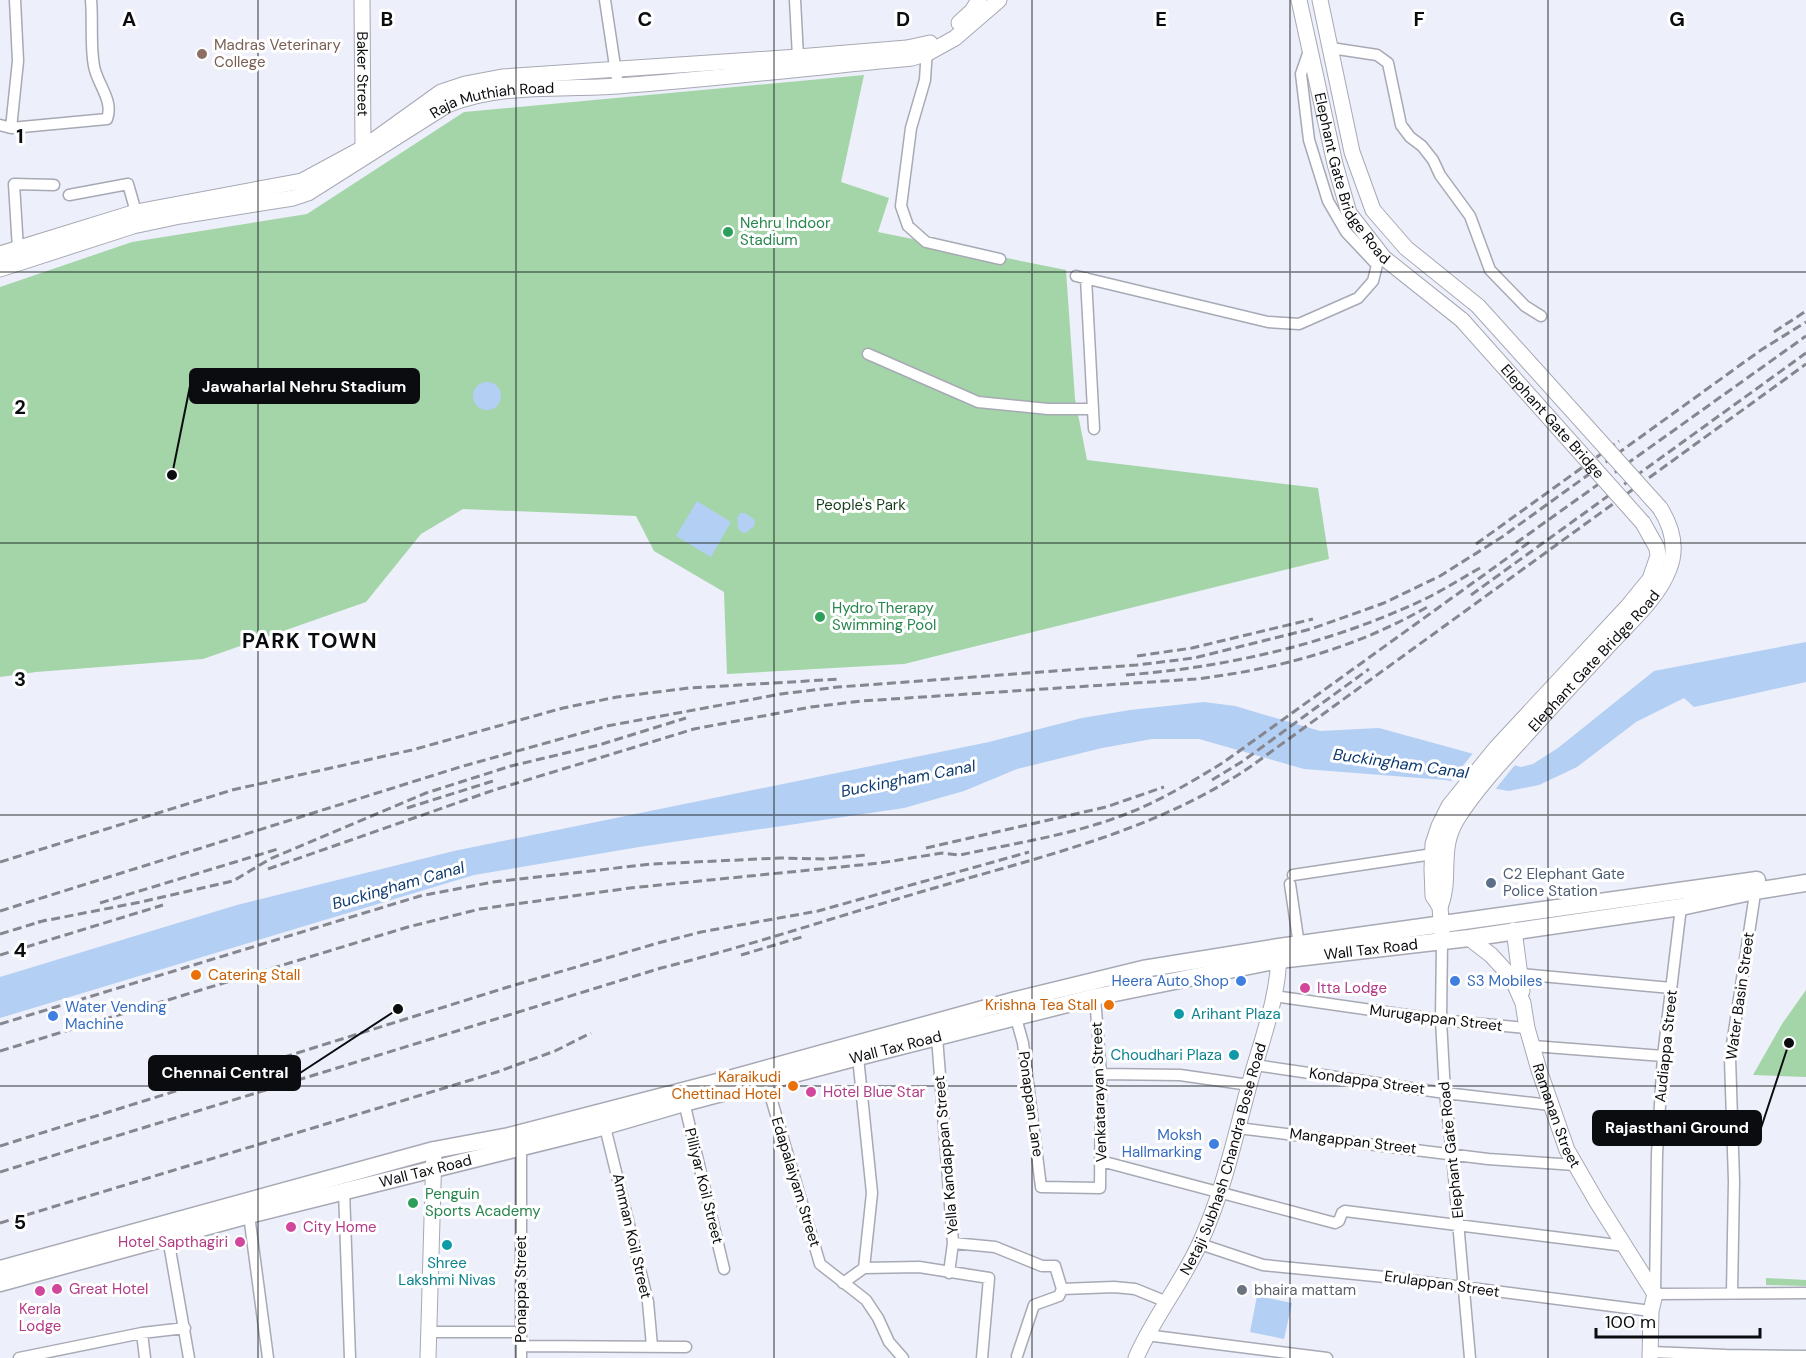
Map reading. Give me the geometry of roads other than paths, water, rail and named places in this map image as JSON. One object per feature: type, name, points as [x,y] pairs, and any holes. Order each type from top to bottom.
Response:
[{"type":"main road","name":"Baker Street","points":[[362,0],[363,148]]},
{"type":"main road","name":"Raja Muthiah Road","points":[[0,254],[136,212],[305,187],[343,172],[447,105],[469,96],[503,91],[618,86],[912,58],[950,33],[972,11],[979,0]]},
{"type":"main road","name":"Raja Muthiah Road","points":[[0,269],[134,226],[180,216],[292,198],[441,92],[465,84],[502,77],[907,48],[927,49],[955,38],[999,0]]},
{"type":"main road","name":"Elephant Gate Bridge Road","points":[[1299,0],[1349,213],[1384,258],[1462,320]]},
{"type":"main road","name":"Elephant Gate Bridge Road","points":[[1320,0],[1352,152],[1373,210],[1406,248],[1478,306]]},
{"type":"main road","name":"Elephant Gate Bridge","points":[[1478,306],[1660,508]]},
{"type":"main road","name":"Elephant Gate Bridge","points":[[1462,320],[1643,523]]},
{"type":"main road","name":"Elephant Gate Bridge Road","points":[[1501,753],[1639,613],[1662,584],[1669,569],[1673,544],[1671,529],[1660,508]]},
{"type":"main road","name":"Elephant Gate Bridge Road","points":[[1462,800],[1650,579],[1658,556],[1657,548],[1643,523]]},
{"type":"main road","points":[[1440,907],[1433,896],[1433,854],[1439,826],[1462,800]]},
{"type":"main road","points":[[1442,933],[1440,907],[1445,895],[1445,857],[1450,831],[1462,800]]},
{"type":"main road","name":"Wall Tax Road","points":[[0,1269],[434,1150],[766,1081],[1095,997],[1279,953],[1299,945],[1442,933],[1469,938],[1681,907],[1806,873]]},
{"type":"main road","name":"Wall Tax Road","points":[[0,1283],[249,1215],[605,1126],[683,1097],[1016,1000],[1143,969],[1442,933],[1756,886],[1806,884]]},
{"type":"main road","points":[[1514,930],[1523,1003]]},
{"type":"main road","name":"Ramanan Street","points":[[1469,938],[1503,966],[1512,978],[1523,1003],[1527,1029],[1563,1140],[1575,1165],[1655,1294]]},
{"type":"main road","name":"Netaji Subhash Chandra Bose Road","points":[[1136,1358],[1146,1335],[1200,1244],[1220,1192],[1274,996],[1279,953]]},
{"type":"main road","points":[[428,1358],[434,1150]]},
{"type":"main road","points":[[1651,1355],[1651,1311],[1655,1294]]},
{"type":"street","points":[[15,0],[18,61],[5,127],[107,119],[109,115],[107,100],[94,66],[91,0]]},
{"type":"street","points":[[605,0],[618,86]]},
{"type":"street","points":[[795,0],[798,57]]},
{"type":"street","points":[[1094,429],[1081,277],[1268,322],[1299,324],[1358,298],[1373,281],[1377,265],[1346,232],[1328,201],[1309,140],[1301,74],[1310,48]]},
{"type":"street","points":[[1330,48],[1377,55],[1388,63],[1401,125],[1433,160],[1440,175],[1470,216],[1490,270],[1525,306],[1541,316]]},
{"type":"street","points":[[927,49],[925,80],[911,128],[902,192],[901,206],[904,216],[908,226],[926,242],[1000,259]]},
{"type":"street","points":[[18,249],[14,184],[54,185]]},
{"type":"street","points":[[69,195],[128,184],[136,212]]},
{"type":"street","points":[[868,354],[978,402],[1048,409],[1093,409]]},
{"type":"street","points":[[1299,945],[1291,879],[1433,854]]},
{"type":"street","name":"Water Basin Street","points":[[1732,1293],[1734,1181],[1730,1058],[1756,886]]},
{"type":"street","name":"Audiappa Street","points":[[1655,1294],[1657,1154],[1663,1056],[1681,907]]},
{"type":"street","name":"Elephant Gate Road","points":[[1442,933],[1441,1020],[1445,1093],[1470,1358]]},
{"type":"street","points":[[1520,974],[1671,988]]},
{"type":"street","name":"Murugappan Street","points":[[1274,996],[1441,1020],[1527,1029]]},
{"type":"street","name":"Venkatarayan Street","points":[[1095,997],[1101,1074],[1101,1187]]},
{"type":"street","name":"Ponappan Lane","points":[[1016,1018],[1023,1043],[1041,1187],[1043,1189],[1101,1187]]},
{"type":"street","name":"Yella Kandappan Street","points":[[936,1037],[953,1243],[949,1273]]},
{"type":"street","points":[[1533,1046],[1663,1056]]},
{"type":"street","points":[[858,1057],[872,1192],[864,1268]]},
{"type":"street","name":"Kondappa Street","points":[[1255,1065],[1445,1093],[1550,1105]]},
{"type":"street","points":[[1101,1074],[1180,1075],[1249,1085]]},
{"type":"street","name":"Edapalaiyam Street","points":[[766,1081],[820,1264],[866,1300],[878,1318],[889,1342],[903,1358]]},
{"type":"street","name":"Pilliyar Koil Street","points":[[683,1097],[724,1269]]},
{"type":"street","name":"Amman Koil Street","points":[[605,1126],[648,1302],[652,1346]]},
{"type":"street","name":"Mangappan Street","points":[[1238,1128],[1452,1154],[1575,1165]]},
{"type":"street","name":"Ponappa Street","points":[[520,1148],[521,1352]]},
{"type":"street","points":[[1101,1161],[1335,1223],[1345,1211],[1625,1246]]},
{"type":"street","points":[[344,1191],[350,1358]]},
{"type":"street","points":[[249,1215],[268,1358]]},
{"type":"street","points":[[168,1238],[189,1358]]},
{"type":"street","points":[[953,1243],[995,1247],[1042,1266],[1055,1266],[1062,1289],[1059,1296],[1034,1305],[1017,1356]]},
{"type":"street","name":"Erulappan Street","points":[[1200,1244],[1263,1265],[1385,1276],[1651,1311]]},
{"type":"street","points":[[843,1283],[864,1268],[919,1267],[989,1278],[982,1358]]},
{"type":"street","points":[[1062,1289],[1114,1287],[1135,1289],[1167,1302]]},
{"type":"street","points":[[1655,1294],[1806,1293]]},
{"type":"street","points":[[19,1358],[142,1333],[185,1328]]},
{"type":"street","points":[[429,1332],[521,1332]]},
{"type":"street","points":[[142,1333],[145,1358]]},
{"type":"street","points":[[1146,1335],[1327,1358]]},
{"type":"street","points":[[521,1352],[621,1352],[652,1346],[686,1347]]},
{"type":"street","points":[[1651,1355],[1806,1356]]},
{"type":"water","points":[[487,382],[497,386],[501,396],[497,406],[487,410],[477,406],[473,396],[477,386]]},
{"type":"water","points":[[697,501],[731,522],[711,557],[676,536]]},
{"type":"water","points":[[740,513],[745,513],[755,520],[754,526],[746,533],[741,532],[738,528],[737,518]]},
{"type":"water","name":"Buckingham Canal","points":[[1806,642],[1806,682],[1694,707],[1684,698],[1636,722],[1577,767],[1539,785],[1509,791],[1445,780],[1304,769],[1199,739],[1152,739],[1102,748],[1017,769],[964,791],[904,808],[639,847],[474,875],[0,1018],[0,977],[237,905],[454,851],[989,742],[1082,718],[1204,702],[1235,706],[1320,731],[1379,728],[1521,767],[1533,764],[1558,748],[1654,671]]},
{"type":"water","points":[[1257,1296],[1292,1303],[1284,1339],[1250,1332]]},
{"type":"railway","points":[[1774,332],[1806,311]]},
{"type":"railway","points":[[0,911],[460,767],[607,726],[781,694],[838,687],[1137,665],[1194,658],[1311,629],[1384,603],[1440,576],[1502,537],[1761,350],[1806,322]]},
{"type":"railway","points":[[1516,543],[1806,336]]},
{"type":"railway","points":[[1471,595],[1806,353]]},
{"type":"railway","points":[[0,1172],[661,968],[767,939],[1061,851],[1177,808],[1250,767],[1806,364]]},
{"type":"railway","points":[[1476,544],[1619,441]]},
{"type":"railway","points":[[0,1051],[408,927],[480,909],[630,888],[880,863],[942,853],[960,855],[1085,828],[1139,809],[1224,762],[1531,541]]},
{"type":"railway","points":[[1126,675],[1204,666],[1318,640],[1355,628],[1434,595],[1480,568]]},
{"type":"railway","points":[[268,869],[494,790],[694,729],[811,707],[862,701],[1227,675],[1287,663],[1345,645],[1373,634],[1429,606]]},
{"type":"railway","points":[[1137,656],[1192,648],[1313,619]]},
{"type":"railway","points":[[1212,780],[1243,761],[1369,669]]},
{"type":"railway","points":[[0,862],[232,790],[412,750],[563,708],[617,697],[689,688],[841,679]]},
{"type":"railway","points":[[38,922],[233,881],[270,859],[426,793],[511,766],[599,745],[686,718]]},
{"type":"railway","points":[[407,808],[493,781]]},
{"type":"railway","points":[[926,848],[1106,807],[1164,787]]},
{"type":"railway","points":[[100,903],[278,849]]},
{"type":"railway","points":[[0,1146],[508,987],[658,943],[701,932],[818,911],[1029,852]]},
{"type":"railway","points":[[0,1024],[420,896],[493,882],[652,864],[780,858],[824,859],[866,855]]},
{"type":"railway","points":[[0,955],[163,905]]},
{"type":"railway","points":[[0,934],[46,920]]},
{"type":"railway","points":[[741,955],[805,936]]},
{"type":"railway","points":[[0,1223],[497,1072],[555,1051],[591,1033]]},
{"type":"place","name":"Madras Veterinary College","points":[[202,54]]},
{"type":"place","name":"Nehru Indoor Stadium","points":[[728,232]]},
{"type":"place","name":"Jawaharlal Nehru Stadium","points":[[172,475]]},
{"type":"place","name":"Hydro Therapy Swimming Pool","points":[[820,617]]},
{"type":"place","name":"C2 Elephant Gate Police Station","points":[[1491,883]]},
{"type":"place","name":"Catering Stall","points":[[196,975]]},
{"type":"place","name":"Heera Auto Shop","points":[[1241,981]]},
{"type":"place","name":"S3 Mobiles","points":[[1455,981]]},
{"type":"place","name":"Itta Lodge","points":[[1305,988]]},
{"type":"place","name":"Krishna Tea Stall","points":[[1109,1005]]},
{"type":"place","name":"Chennai Central","points":[[398,1009]]},
{"type":"place","name":"Arihant Plaza","points":[[1179,1014]]},
{"type":"place","name":"Water Vending Machine","points":[[53,1016]]},
{"type":"place","name":"Rajasthani Ground","points":[[1789,1043]]},
{"type":"place","name":"Choudhari Plaza","points":[[1234,1055]]},
{"type":"place","name":"Karaikudi Chettinad Hotel","points":[[793,1086]]},
{"type":"place","name":"Hotel Blue Star","points":[[811,1092]]},
{"type":"place","name":"Moksh Hallmarking","points":[[1214,1144]]},
{"type":"place","name":"Penguin Sports Academy","points":[[413,1203]]},
{"type":"place","name":"City Home","points":[[291,1227]]},
{"type":"place","name":"Hotel Sapthagiri","points":[[240,1242]]},
{"type":"place","name":"Shree Lakshmi Nivas","points":[[447,1245]]},
{"type":"place","name":"Great Hotel","points":[[57,1289]]},
{"type":"place","name":"bhaira mattam","points":[[1242,1290]]},
{"type":"place","name":"Kerala Lodge","points":[[40,1291]]},
{"type":"district","name":"PARK TOWN","points":[[310,641]]},
{"type":"park label","name":"People's Park","points":[[861,505]]}]
